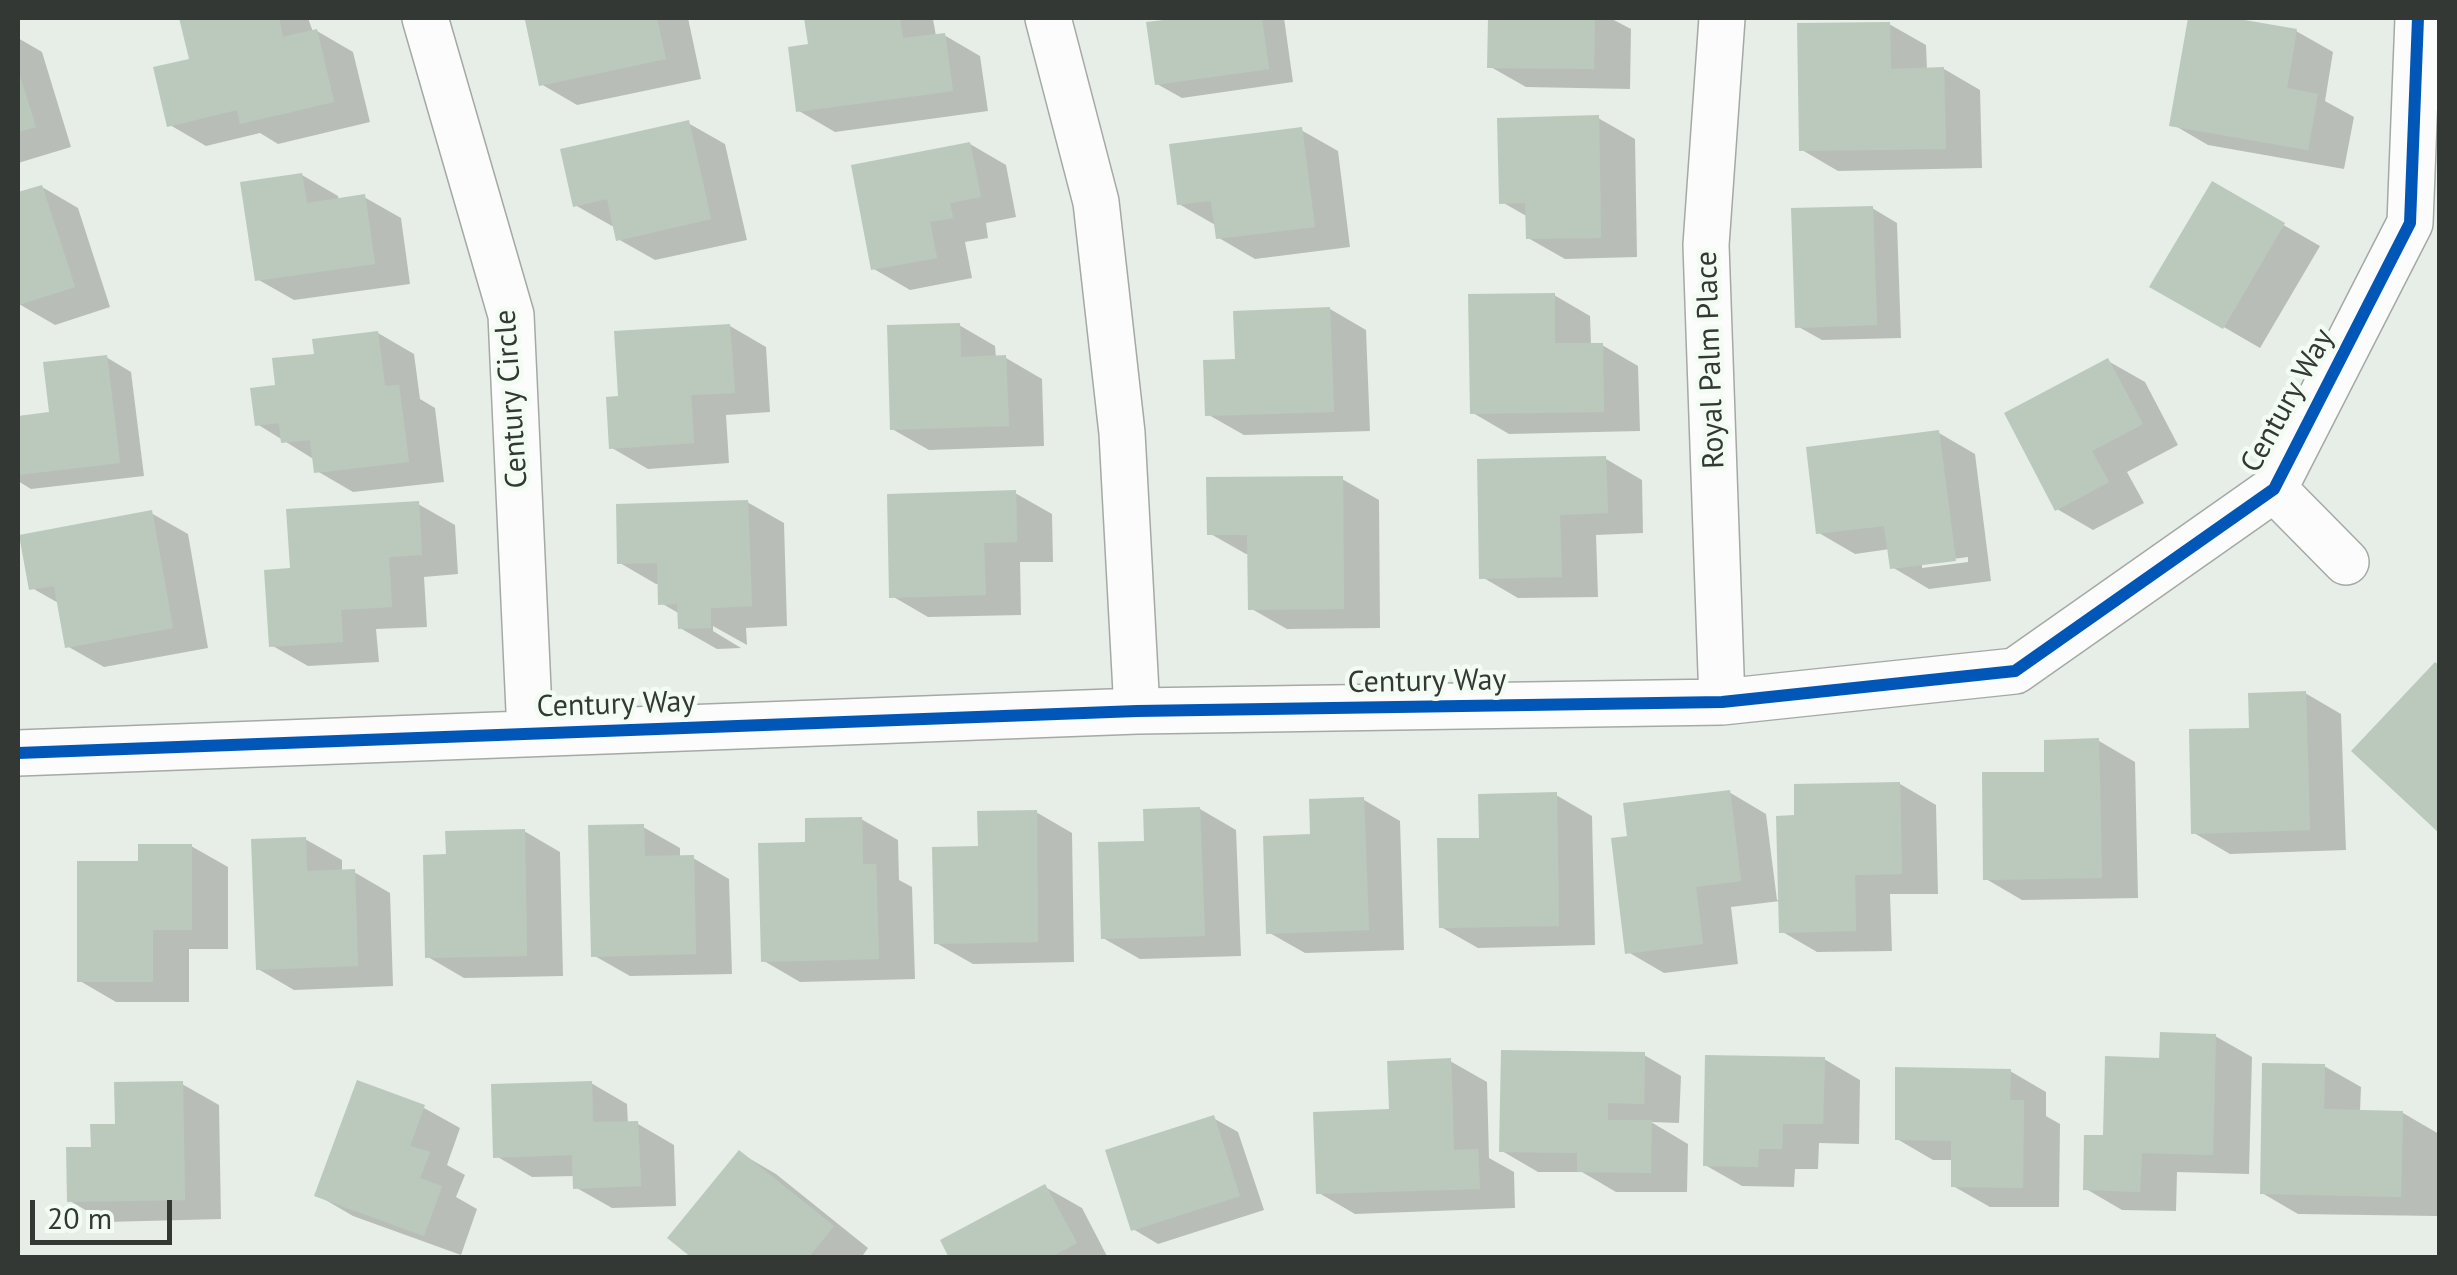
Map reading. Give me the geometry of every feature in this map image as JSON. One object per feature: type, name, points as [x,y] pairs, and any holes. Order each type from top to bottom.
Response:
[{"type":"street","name":"Century Circle","points":[[424,18],[511,315],[530,733]]},
{"type":"street","points":[[1048,18],[1096,202],[1122,433],[1138,711]]},
{"type":"street","name":"Royal Palm Place","points":[[1722,18],[1706,245],[1722,702]]},
{"type":"street","name":"Century Way","points":[[18,753],[1138,711],[1722,702],[2015,671],[2274,489],[2410,224],[2418,18]]},
{"type":"street","points":[[2274,489],[2346,562]]},
{"type":"building","points":[[179,18],[279,18],[283,37],[317,29],[334,102],[240,124],[237,110],[167,127],[153,67],[189,59]]},
{"type":"building","points":[[657,18],[666,59],[539,86],[525,20]]},
{"type":"building","points":[[804,18],[900,18],[903,38],[945,33],[953,91],[796,112],[788,47],[808,44]]},
{"type":"building","points":[[1262,18],[1269,69],[1155,85],[1146,22]]},
{"type":"building","points":[[1488,18],[1595,18],[1594,69],[1487,68]]},
{"type":"building","points":[[2188,18],[2233,18],[2297,29],[2287,88],[2318,94],[2308,150],[2169,126]]},
{"type":"building","points":[[1890,22],[1891,69],[1944,67],[1946,149],[1799,151],[1797,23]]},
{"type":"building","points":[[18,70],[36,127],[18,132]]},
{"type":"building","points":[[1599,115],[1601,238],[1526,239],[1525,203],[1499,204],[1497,118]]},
{"type":"building","points":[[689,120],[711,219],[616,241],[607,199],[573,207],[560,149]]},
{"type":"building","points":[[1302,127],[1315,227],[1216,239],[1211,201],[1177,205],[1169,144]]},
{"type":"building","points":[[970,142],[981,197],[950,203],[953,218],[930,222],[937,258],[871,270],[851,165]]},
{"type":"building","points":[[302,173],[307,203],[365,194],[375,264],[255,281],[240,182]]},
{"type":"building","points":[[2212,181],[2285,223],[2223,329],[2149,287]]},
{"type":"building","points":[[42,185],[75,287],[18,305],[18,192]]},
{"type":"building","points":[[1873,206],[1877,325],[1795,328],[1791,208]]},
{"type":"building","points":[[1555,293],[1555,343],[1603,343],[1604,412],[1470,414],[1468,294]]},
{"type":"building","points":[[1330,307],[1334,412],[1205,416],[1203,360],[1235,359],[1233,311]]},
{"type":"building","points":[[960,323],[961,357],[1006,355],[1009,426],[890,430],[887,325]]},
{"type":"building","points":[[730,324],[735,393],[691,395],[694,443],[609,449],[606,397],[618,396],[614,331]]},
{"type":"building","points":[[378,331],[385,386],[399,385],[409,462],[314,473],[310,440],[281,443],[279,423],[255,426],[250,388],[275,385],[272,358],[314,354],[312,339]]},
{"type":"building","points":[[107,355],[120,463],[18,475],[18,416],[49,412],[43,362]]},
{"type":"building","points":[[2108,358],[2143,424],[2092,451],[2109,482],[2055,511],[2004,413]]},
{"type":"building","points":[[1939,430],[1956,561],[1890,569],[1884,526],[1816,534],[1806,447]]},
{"type":"building","points":[[1606,456],[1608,513],[1560,515],[1562,577],[1479,579],[1477,459]]},
{"type":"building","points":[[1343,476],[1344,609],[1248,610],[1247,535],[1207,535],[1206,477]]},
{"type":"building","points":[[1016,490],[1017,542],[984,543],[986,595],[889,598],[887,494]]},
{"type":"building","points":[[748,500],[752,606],[711,608],[711,628],[678,629],[677,604],[658,605],[657,563],[617,564],[616,504]]},
{"type":"building","points":[[419,501],[422,555],[389,557],[392,607],[341,610],[343,642],[269,647],[264,570],[290,568],[286,509]]},
{"type":"building","points":[[152,510],[173,628],[65,648],[54,586],[29,590],[19,535]]},
{"type":"building","points":[[2435,662],[2440,666],[2440,834],[2351,751]]},
{"type":"building","points":[[2306,691],[2310,830],[2191,834],[2189,729],[2249,728],[2248,693]]},
{"type":"building","points":[[2099,738],[2102,878],[1983,880],[1982,772],[2044,772],[2044,740]]},
{"type":"building","points":[[1900,782],[1902,874],[1855,875],[1856,931],[1779,933],[1776,816],[1794,815],[1794,784]]},
{"type":"building","points":[[1730,790],[1741,881],[1696,887],[1703,944],[1625,954],[1611,838],[1627,836],[1623,803]]},
{"type":"building","points":[[1557,792],[1559,926],[1439,928],[1437,838],[1479,838],[1478,794]]},
{"type":"building","points":[[1364,797],[1369,930],[1266,934],[1263,836],[1310,834],[1309,799]]},
{"type":"building","points":[[1200,807],[1205,936],[1101,939],[1098,842],[1144,841],[1143,809]]},
{"type":"building","points":[[1037,810],[1038,942],[934,944],[932,847],[978,846],[977,811]]},
{"type":"building","points":[[862,817],[863,864],[876,864],[879,959],[761,962],[758,843],[805,842],[805,818]]},
{"type":"building","points":[[644,824],[645,856],[694,855],[696,954],[591,957],[588,825]]},
{"type":"building","points":[[525,829],[527,956],[425,958],[423,855],[446,854],[445,831]]},
{"type":"building","points":[[306,837],[307,871],[355,869],[358,966],[256,970],[251,839]]},
{"type":"building","points":[[138,844],[192,844],[192,930],[153,930],[153,982],[77,982],[77,861],[138,861]]},
{"type":"building","points":[[2160,1032],[2216,1034],[2213,1155],[2142,1153],[2140,1192],[2083,1190],[2084,1135],[2103,1135],[2105,1056],[2159,1058]]},
{"type":"building","points":[[1501,1050],[1645,1052],[1644,1104],[1608,1103],[1608,1120],[1652,1120],[1651,1173],[1577,1172],[1577,1153],[1499,1152]]},
{"type":"building","points":[[1705,1055],[1825,1057],[1823,1124],[1783,1124],[1782,1149],[1759,1149],[1758,1167],[1703,1166]]},
{"type":"building","points":[[1451,1058],[1454,1150],[1478,1149],[1480,1189],[1316,1194],[1313,1112],[1389,1109],[1387,1061]]},
{"type":"building","points":[[2262,1063],[2325,1064],[2324,1109],[2403,1111],[2401,1197],[2260,1194]]},
{"type":"building","points":[[1895,1067],[2011,1069],[2010,1100],[2024,1100],[2023,1188],[1951,1187],[1951,1141],[1895,1140]]},
{"type":"building","points":[[357,1080],[425,1105],[410,1146],[430,1152],[420,1178],[442,1186],[424,1236],[314,1196]]},
{"type":"building","points":[[183,1081],[185,1200],[67,1202],[66,1147],[91,1147],[90,1124],[115,1124],[114,1082]]},
{"type":"building","points":[[592,1081],[593,1122],[638,1121],[641,1186],[573,1189],[572,1155],[493,1158],[491,1084]]},
{"type":"building","points":[[1214,1115],[1240,1196],[1131,1231],[1105,1150]]},
{"type":"building","points":[[739,1150],[834,1226],[808,1258],[692,1258],[667,1238]]},
{"type":"building","points":[[1045,1184],[1077,1243],[1049,1258],[949,1258],[940,1240]]},
{"type":"cycle path","points":[[18,753],[1137,711],[1722,702],[2015,671],[2274,489],[2410,223],[2418,18]]}]
